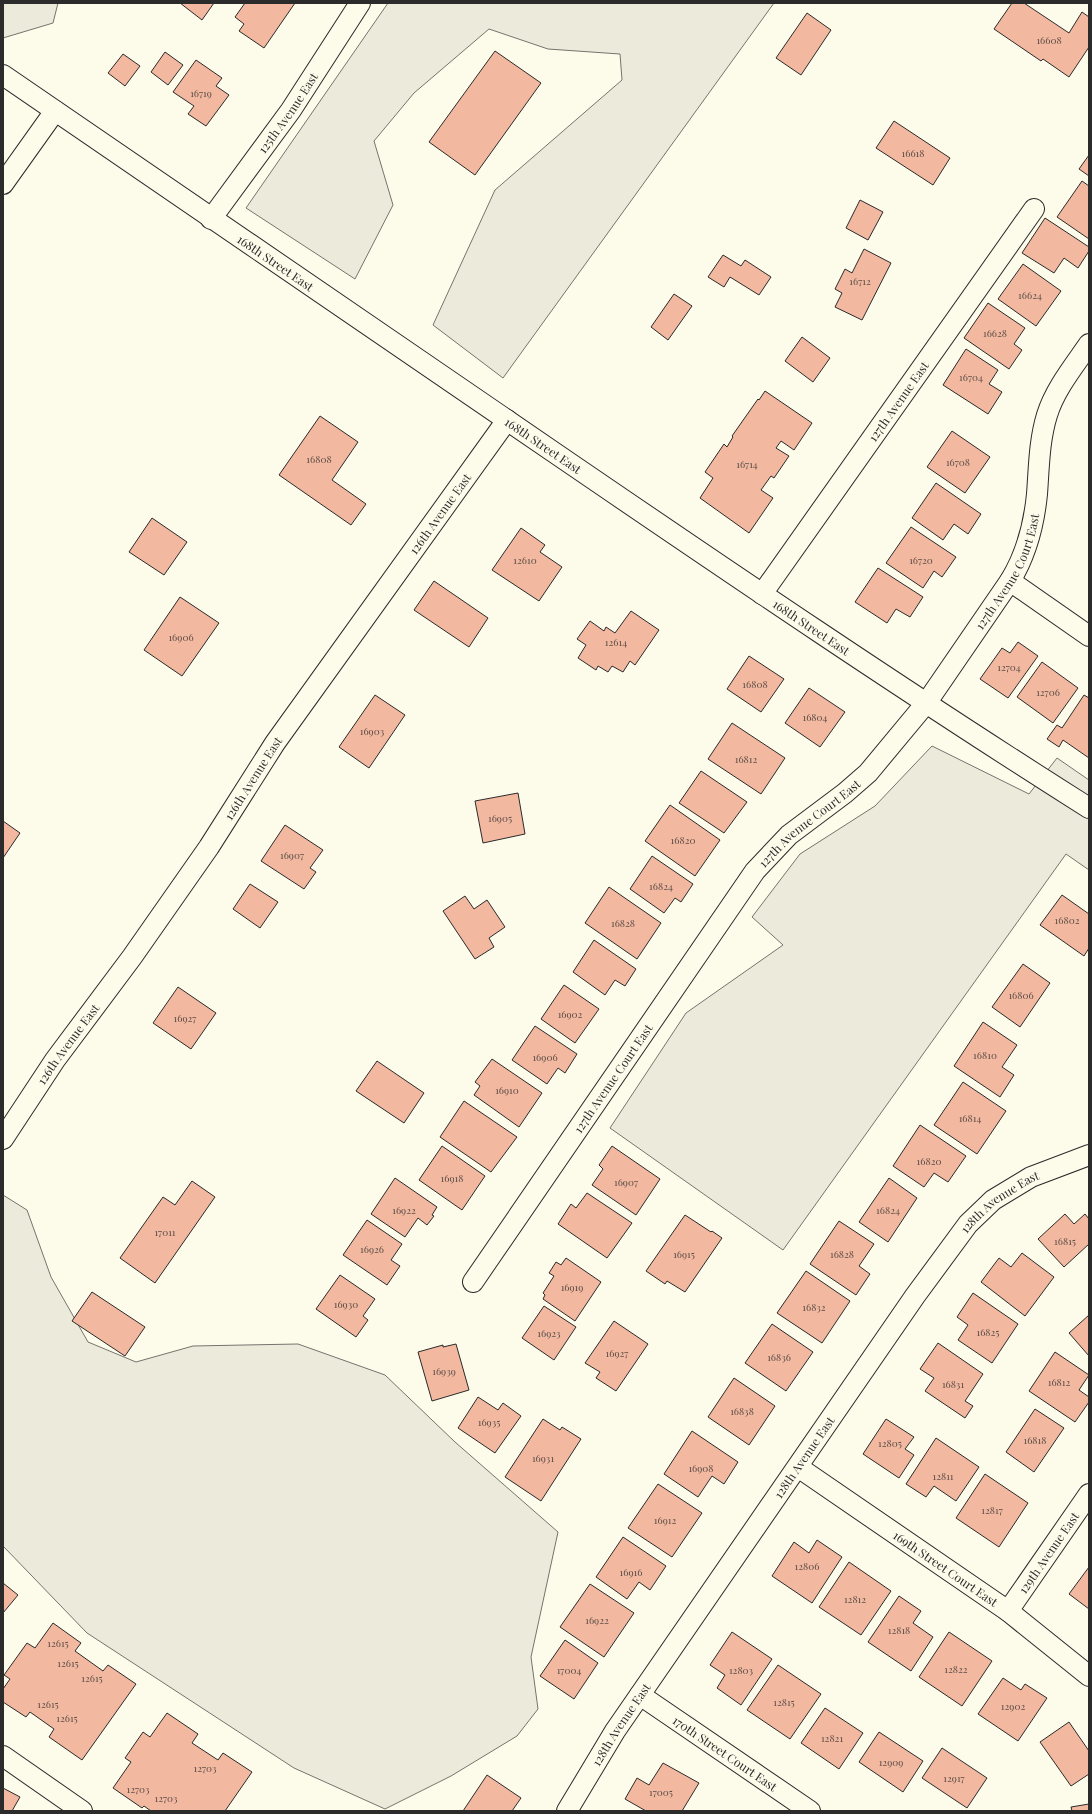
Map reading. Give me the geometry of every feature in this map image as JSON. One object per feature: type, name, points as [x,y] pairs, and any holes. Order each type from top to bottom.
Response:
[{"type":"street","name":"125th Avenue East","points":[[211,220],[291,110],[360,3]]},
{"type":"street","name":"168th Street East","points":[[3,75],[211,220],[762,594],[927,702],[982,740],[1089,808]]},
{"type":"street","points":[[3,184],[55,111]]},
{"type":"street","name":"127th Avenue East","points":[[762,594],[1034,209]]},
{"type":"street","name":"127th Avenue Court East","points":[[473,1282],[755,870],[789,835],[845,793],[868,773],[927,702],[1010,581],[1019,566],[1029,542],[1037,496],[1040,450],[1047,416],[1062,385],[1089,344]]},
{"type":"street","name":"126th Avenue East","points":[[3,1139],[55,1060],[132,957],[209,847],[275,743],[507,420]]},
{"type":"street","points":[[1010,581],[1089,636]]},
{"type":"street","name":"128th Avenue East","points":[[567,1811],[615,1730],[915,1296],[968,1224],[993,1200],[1031,1177],[1089,1155]]},
{"type":"street","name":"169th Street Court East","points":[[798,1467],[1008,1611],[1089,1676]]},
{"type":"street","name":"129th Avenue East","points":[[1008,1611],[1089,1494]]},
{"type":"street","name":"170th Street Court East","points":[[640,1695],[810,1811]]},
{"type":"street","points":[[3,1756],[82,1811]]},
{"type":"shaded area","points":[[3,3],[58,3],[53,23],[3,38]]},
{"type":"shaded area","points":[[388,3],[774,3],[503,378],[433,325],[495,190],[622,80],[620,54],[548,49],[489,29],[414,93],[374,141],[393,205],[355,279],[246,208]]},
{"type":"shaded area","points":[[932,746],[1029,794],[1057,758],[1089,780],[1089,870],[1066,854],[783,1250],[610,1128],[686,1013],[783,945],[752,917],[800,854],[875,806]]},
{"type":"shaded area","points":[[3,1195],[27,1210],[51,1277],[88,1342],[136,1362],[193,1346],[298,1344],[385,1375],[455,1442],[558,1532],[531,1657],[538,1709],[517,1736],[451,1776],[385,1809],[294,1768],[87,1633],[3,1546]]},
{"type":"building","points":[[180,3],[214,3],[202,20]]},
{"type":"building","points":[[245,3],[295,3],[264,48],[239,31],[244,24],[235,17]]},
{"type":"building","points":[[1012,3],[1024,3],[1069,33],[1082,12],[1089,17],[1089,47],[1069,77],[1043,59],[1041,61],[994,29]]},
{"type":"building","points":[[807,13],[831,30],[801,75],[776,58]]},
{"type":"building","points":[[495,51],[541,83],[475,175],[429,142]]},
{"type":"building","points":[[165,52],[183,65],[168,85],[151,72]]},
{"type":"building","points":[[123,54],[140,66],[125,86],[108,73]]},
{"type":"building","points":[[196,60],[222,78],[216,86],[229,95],[206,126],[188,114],[194,106],[173,92]]},
{"type":"building","points":[[894,121],[950,158],[933,185],[876,148]]},
{"type":"building","points":[[1089,155],[1089,176],[1079,169]]},
{"type":"building","points":[[1082,181],[1089,186],[1089,239],[1057,217]]},
{"type":"building","points":[[860,200],[883,212],[868,240],[846,228]]},
{"type":"building","points":[[1045,218],[1089,247],[1089,251],[1078,268],[1064,258],[1054,273],[1022,253]]},
{"type":"building","points":[[864,249],[891,263],[862,320],[835,307],[842,293],[835,289],[845,269],[852,273]]},
{"type":"building","points":[[723,255],[741,266],[745,260],[771,277],[759,295],[730,277],[724,287],[708,277]]},
{"type":"building","points":[[1023,264],[1061,291],[1036,326],[998,299]]},
{"type":"building","points":[[674,294],[692,306],[668,340],[651,327]]},
{"type":"building","points":[[988,303],[1025,328],[1014,344],[1022,350],[1009,369],[964,338]]},
{"type":"building","points":[[802,337],[830,358],[813,382],[785,361]]},
{"type":"building","points":[[966,349],[998,370],[989,384],[1002,392],[988,414],[943,385]]},
{"type":"building","points":[[765,391],[812,423],[794,450],[781,441],[776,448],[789,456],[774,478],[771,476],[761,490],[773,498],[749,533],[700,498],[713,478],[705,472],[724,444],[727,447],[733,437],[732,436]]},
{"type":"building","points":[[320,416],[358,442],[332,480],[366,504],[351,525],[279,475]]},
{"type":"building","points":[[952,431],[990,457],[965,493],[927,467]]},
{"type":"building","points":[[936,483],[981,514],[968,534],[954,524],[943,540],[912,518]]},
{"type":"building","points":[[152,518],[187,542],[164,575],[129,552]]},
{"type":"building","points":[[911,527],[956,557],[942,577],[934,571],[923,588],[886,563]]},
{"type":"building","points":[[521,528],[545,545],[540,552],[562,567],[539,601],[492,570]]},
{"type":"building","points":[[878,568],[923,597],[910,617],[896,609],[887,623],[855,602]]},
{"type":"building","points":[[434,581],[488,618],[469,647],[414,610]]},
{"type":"building","points":[[180,597],[219,623],[182,676],[144,650]]},
{"type":"building","points":[[631,611],[659,630],[635,665],[630,661],[623,672],[612,666],[608,672],[598,666],[596,670],[578,658],[586,645],[577,639],[590,621],[604,631],[606,627],[615,633]]},
{"type":"building","points":[[1018,642],[1038,656],[1008,698],[980,679],[1002,648],[1010,653]]},
{"type":"building","points":[[749,656],[784,679],[761,712],[727,689]]},
{"type":"building","points":[[1042,662],[1078,688],[1053,723],[1017,697]]},
{"type":"building","points":[[809,688],[845,712],[820,747],[785,723]]},
{"type":"building","points":[[375,695],[405,715],[369,768],[339,747]]},
{"type":"building","points":[[1084,695],[1089,698],[1089,758],[1063,740],[1059,747],[1047,739],[1057,725],[1062,728]]},
{"type":"building","points":[[732,723],[785,758],[761,794],[708,759]]},
{"type":"building","points":[[701,771],[747,802],[724,833],[679,803]]},
{"type":"building","points":[[518,793],[525,834],[483,843],[475,801]]},
{"type":"building","points":[[670,805],[720,840],[695,876],[645,841]]},
{"type":"building","points":[[3,821],[20,833],[3,858]]},
{"type":"building","points":[[285,825],[323,850],[310,868],[316,872],[304,889],[261,861]]},
{"type":"building","points":[[652,856],[693,884],[681,902],[675,898],[664,913],[630,889]]},
{"type":"building","points":[[250,884],[278,902],[260,928],[233,909]]},
{"type":"building","points":[[609,887],[661,923],[637,959],[585,923]]},
{"type":"building","points":[[1062,895],[1089,914],[1089,948],[1084,956],[1040,925]]},
{"type":"building","points":[[465,896],[474,909],[487,900],[505,927],[489,938],[494,947],[475,959],[443,911]]},
{"type":"building","points":[[594,940],[636,969],[625,986],[615,980],[605,995],[573,972]]},
{"type":"building","points":[[1023,964],[1050,983],[1020,1027],[992,1007]]},
{"type":"building","points":[[564,985],[599,1009],[575,1043],[541,1019]]},
{"type":"building","points":[[178,987],[216,1013],[191,1049],[153,1023]]},
{"type":"building","points":[[983,1022],[1017,1045],[1002,1067],[1014,1075],[1000,1097],[954,1066]]},
{"type":"building","points":[[535,1026],[577,1054],[565,1073],[558,1068],[547,1084],[512,1060]]},
{"type":"building","points":[[492,1059],[542,1093],[519,1127],[474,1095],[480,1086],[475,1082]]},
{"type":"building","points":[[377,1061],[424,1093],[404,1123],[356,1091]]},
{"type":"building","points":[[963,1082],[1006,1111],[977,1154],[934,1125]]},
{"type":"building","points":[[464,1101],[517,1137],[491,1172],[440,1137]]},
{"type":"building","points":[[920,1125],[966,1156],[948,1182],[934,1173],[924,1187],[893,1166]]},
{"type":"building","points":[[442,1146],[485,1176],[462,1210],[419,1180]]},
{"type":"building","points":[[612,1146],[660,1179],[636,1215],[592,1185],[603,1169],[599,1165]]},
{"type":"building","points":[[395,1178],[437,1207],[432,1215],[434,1216],[427,1225],[418,1218],[405,1237],[371,1214]]},
{"type":"building","points":[[889,1178],[917,1198],[888,1242],[859,1222]]},
{"type":"building","points":[[192,1181],[215,1197],[155,1283],[120,1258],[163,1197],[175,1205]]},
{"type":"building","points":[[587,1193],[632,1223],[607,1258],[558,1224],[571,1204],[576,1208]]},
{"type":"building","points":[[1065,1214],[1074,1224],[1085,1214],[1089,1219],[1089,1244],[1064,1267],[1038,1239]]},
{"type":"building","points":[[685,1215],[722,1238],[685,1292],[667,1281],[665,1284],[646,1271]]},
{"type":"building","points":[[367,1220],[402,1244],[391,1260],[400,1266],[387,1285],[343,1255]]},
{"type":"building","points":[[839,1221],[874,1244],[859,1266],[870,1274],[856,1295],[810,1264]]},
{"type":"building","points":[[1022,1253],[1054,1277],[1025,1316],[981,1282],[999,1258],[1011,1267]]},
{"type":"building","points":[[566,1258],[601,1282],[575,1321],[543,1299],[545,1295],[543,1293],[554,1276],[549,1273],[556,1262],[561,1265]]},
{"type":"building","points":[[806,1271],[850,1301],[822,1343],[777,1313]]},
{"type":"building","points":[[340,1275],[375,1299],[363,1316],[368,1320],[356,1337],[316,1309]]},
{"type":"building","points":[[92,1292],[145,1327],[125,1356],[72,1321]]},
{"type":"building","points":[[973,1293],[1018,1324],[992,1363],[958,1340],[968,1325],[957,1317]]},
{"type":"building","points":[[544,1306],[576,1327],[554,1360],[522,1338]]},
{"type":"building","points":[[1089,1315],[1089,1356],[1069,1333]]},
{"type":"building","points":[[614,1321],[648,1344],[616,1391],[596,1378],[600,1372],[585,1363]]},
{"type":"building","points":[[772,1324],[813,1352],[786,1391],[745,1363]]},
{"type":"building","points":[[938,1343],[983,1374],[965,1401],[973,1406],[965,1418],[925,1391],[934,1378],[920,1369]]},
{"type":"building","points":[[456,1344],[469,1390],[432,1401],[418,1352],[443,1345],[443,1347]]},
{"type":"building","points":[[1055,1352],[1089,1375],[1079,1390],[1089,1397],[1089,1402],[1075,1422],[1029,1391]]},
{"type":"building","points":[[734,1378],[775,1406],[749,1445],[708,1417]]},
{"type":"building","points":[[478,1397],[498,1410],[503,1403],[521,1416],[495,1453],[458,1428]]},
{"type":"building","points":[[1035,1409],[1064,1428],[1034,1472],[1006,1452]]},
{"type":"building","points":[[543,1419],[560,1430],[562,1427],[581,1439],[541,1501],[505,1477]]},
{"type":"building","points":[[886,1419],[914,1437],[905,1449],[914,1455],[899,1478],[863,1454]]},
{"type":"building","points":[[692,1431],[738,1462],[724,1484],[712,1476],[698,1497],[664,1474]]},
{"type":"building","points":[[936,1438],[979,1467],[956,1501],[934,1486],[926,1497],[906,1484]]},
{"type":"building","points":[[985,1474],[1028,1503],[999,1547],[956,1518]]},
{"type":"building","points":[[658,1484],[702,1513],[672,1557],[628,1528]]},
{"type":"building","points":[[623,1537],[666,1566],[650,1590],[639,1582],[627,1599],[596,1577]]},
{"type":"building","points":[[817,1540],[842,1557],[812,1603],[772,1576],[794,1542],[809,1553]]},
{"type":"building","points":[[849,1562],[891,1591],[861,1635],[819,1607]]},
{"type":"building","points":[[1089,1567],[1089,1609],[1069,1594]]},
{"type":"building","points":[[3,1583],[18,1595],[3,1613]]},
{"type":"building","points":[[590,1584],[634,1613],[604,1657],[560,1627]]},
{"type":"building","points":[[899,1596],[921,1611],[913,1623],[933,1637],[911,1671],[868,1642]]},
{"type":"building","points":[[53,1623],[81,1643],[75,1651],[103,1671],[108,1665],[136,1684],[82,1760],[49,1737],[54,1729],[30,1712],[26,1717],[3,1702],[3,1689],[10,1679],[4,1675],[27,1643],[35,1648]]},
{"type":"building","points":[[732,1632],[772,1659],[741,1705],[717,1688],[725,1675],[710,1665]]},
{"type":"building","points":[[949,1632],[992,1661],[962,1706],[919,1677]]},
{"type":"building","points":[[565,1640],[598,1663],[574,1699],[540,1676]]},
{"type":"building","points":[[778,1665],[821,1694],[790,1739],[747,1710]]},
{"type":"building","points":[[1003,1678],[1021,1690],[1025,1684],[1047,1698],[1018,1741],[978,1714]]},
{"type":"building","points":[[825,1708],[863,1733],[839,1769],[801,1743]]},
{"type":"building","points":[[167,1713],[198,1734],[192,1743],[218,1760],[223,1753],[252,1772],[225,1811],[151,1811],[144,1806],[142,1808],[113,1788],[131,1762],[125,1758],[143,1732],[150,1737]]},
{"type":"building","points":[[1069,1722],[1089,1751],[1089,1774],[1071,1786],[1040,1742]]},
{"type":"building","points":[[879,1732],[923,1761],[903,1792],[859,1762]]},
{"type":"building","points":[[942,1748],[987,1778],[967,1808],[922,1778]]},
{"type":"building","points":[[663,1763],[699,1783],[682,1811],[646,1811],[625,1799],[637,1778],[649,1785]]},
{"type":"building","points":[[487,1775],[521,1798],[512,1811],[463,1811]]},
{"type":"building","points":[[3,1788],[20,1797],[12,1811],[3,1811]]},
{"type":"building","points":[[1089,1804],[1089,1811],[1072,1811],[1071,1807]]}]
